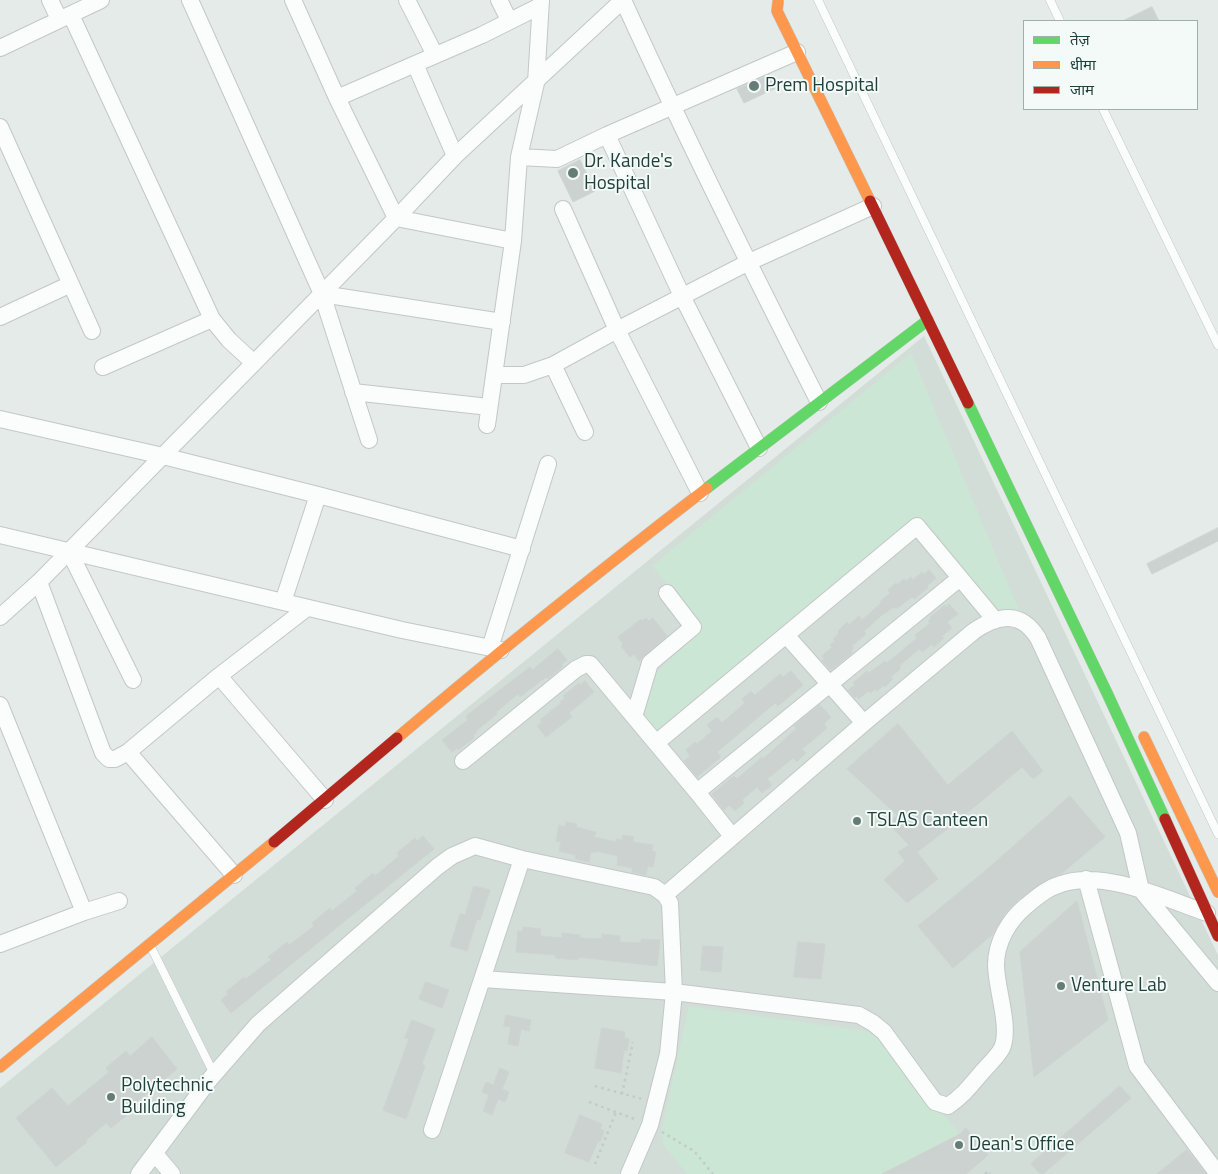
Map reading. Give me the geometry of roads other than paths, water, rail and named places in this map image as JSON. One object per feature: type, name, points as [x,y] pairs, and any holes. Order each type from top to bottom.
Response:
[{"type":"street","points":[[50,0],[65,17],[212,319],[229,340],[254,363]]},
{"type":"street","points":[[0,48],[101,0]]},
{"type":"street","points":[[190,0],[322,294],[369,440]]},
{"type":"street","points":[[293,0],[337,98],[396,218]]},
{"type":"street","points":[[407,0],[435,55]]},
{"type":"street","points":[[499,0],[509,20]]},
{"type":"street","points":[[2,613],[39,582],[456,156],[623,0],[671,106],[747,263],[819,402]]},
{"type":"street","points":[[337,98],[482,35],[541,3]]},
{"type":"street","points":[[487,425],[513,241],[519,157],[536,83],[541,3]]},
{"type":"street","points":[[781,3],[777,11],[1107,693],[1218,936]]},
{"type":"street","points":[[519,157],[557,159],[671,106],[797,52]]},
{"type":"street","points":[[415,64],[456,156]]},
{"type":"street","points":[[0,128],[92,330]]},
{"type":"street","points":[[606,135],[682,296],[759,448]]},
{"type":"street","points":[[494,375],[524,374],[553,365],[747,263],[873,206]]},
{"type":"street","points":[[563,209],[617,330],[700,493]]},
{"type":"street","points":[[396,218],[513,241]]},
{"type":"street","points":[[0,316],[71,284]]},
{"type":"street","points":[[322,294],[502,322]]},
{"type":"street","points":[[103,367],[212,319]]},
{"type":"street","points":[[0,535],[402,630],[495,649],[507,647],[633,545],[928,320]]},
{"type":"street","points":[[553,365],[585,432]]},
{"type":"street","points":[[353,392],[489,407]]},
{"type":"street","points":[[0,419],[163,456],[522,549]]},
{"type":"street","points":[[0,1067],[325,800],[495,649],[522,549],[548,464]]},
{"type":"street","points":[[283,602],[318,495]]},
{"type":"street","points":[[656,743],[917,526],[995,620]]},
{"type":"street","points":[[69,551],[133,680]]},
{"type":"street","points":[[697,792],[960,578]]},
{"type":"street","points":[[39,582],[103,753],[109,759],[128,752],[219,676],[307,608]]},
{"type":"street","points":[[634,717],[650,663],[693,627],[667,593]]},
{"type":"street","points":[[665,895],[864,723],[974,631],[986,623],[995,620],[1013,618],[1024,622],[1033,630],[1038,638],[1128,834],[1141,890],[1218,983]]},
{"type":"street","points":[[786,635],[864,723]]},
{"type":"street","points":[[463,761],[576,669],[590,664],[732,836]]},
{"type":"street","points":[[219,676],[325,800]]},
{"type":"street","points":[[0,705],[84,912]]},
{"type":"street","points":[[1137,722],[1218,892]]},
{"type":"street","points":[[128,752],[234,875]]},
{"type":"street","points":[[139,1174],[214,1074],[258,1024],[452,856],[475,846],[522,859],[654,887],[665,895],[670,903],[674,992],[668,1054],[650,1125],[629,1174]]},
{"type":"street","points":[[432,1130],[522,859]]},
{"type":"street","points":[[482,979],[674,992],[860,1015],[884,1032],[935,1102],[948,1106],[960,1098],[1002,1049],[1004,1038],[1002,1009],[996,965],[1003,936],[1021,910],[1051,888],[1063,883],[1086,879],[1110,882],[1141,890],[1207,913]]},
{"type":"street","points":[[1086,879],[1137,1066],[1218,1174]]},
{"type":"street","points":[[1,940],[118,901]]},
{"type":"street","points":[[155,1154],[172,1174]]},
{"type":"lane","points":[[818,0],[1218,834]]},
{"type":"lane","points":[[1050,0],[1060,20]]},
{"type":"lane","points":[[1103,110],[1218,345]]},
{"type":"lane","points":[[150,945],[214,1074]]},
{"type":"place","name":"Prem Hospital","points":[[754,86]]},
{"type":"place","name":"Dr. Kande's Hospital","points":[[573,173]]},
{"type":"place","name":"TSLAS Canteen","points":[[857,821]]},
{"type":"place","name":"Venture Lab","points":[[1061,986]]},
{"type":"place","name":"Polytechnic Building","points":[[111,1097]]},
{"type":"place","name":"Dean's Office","points":[[959,1145]]}]
